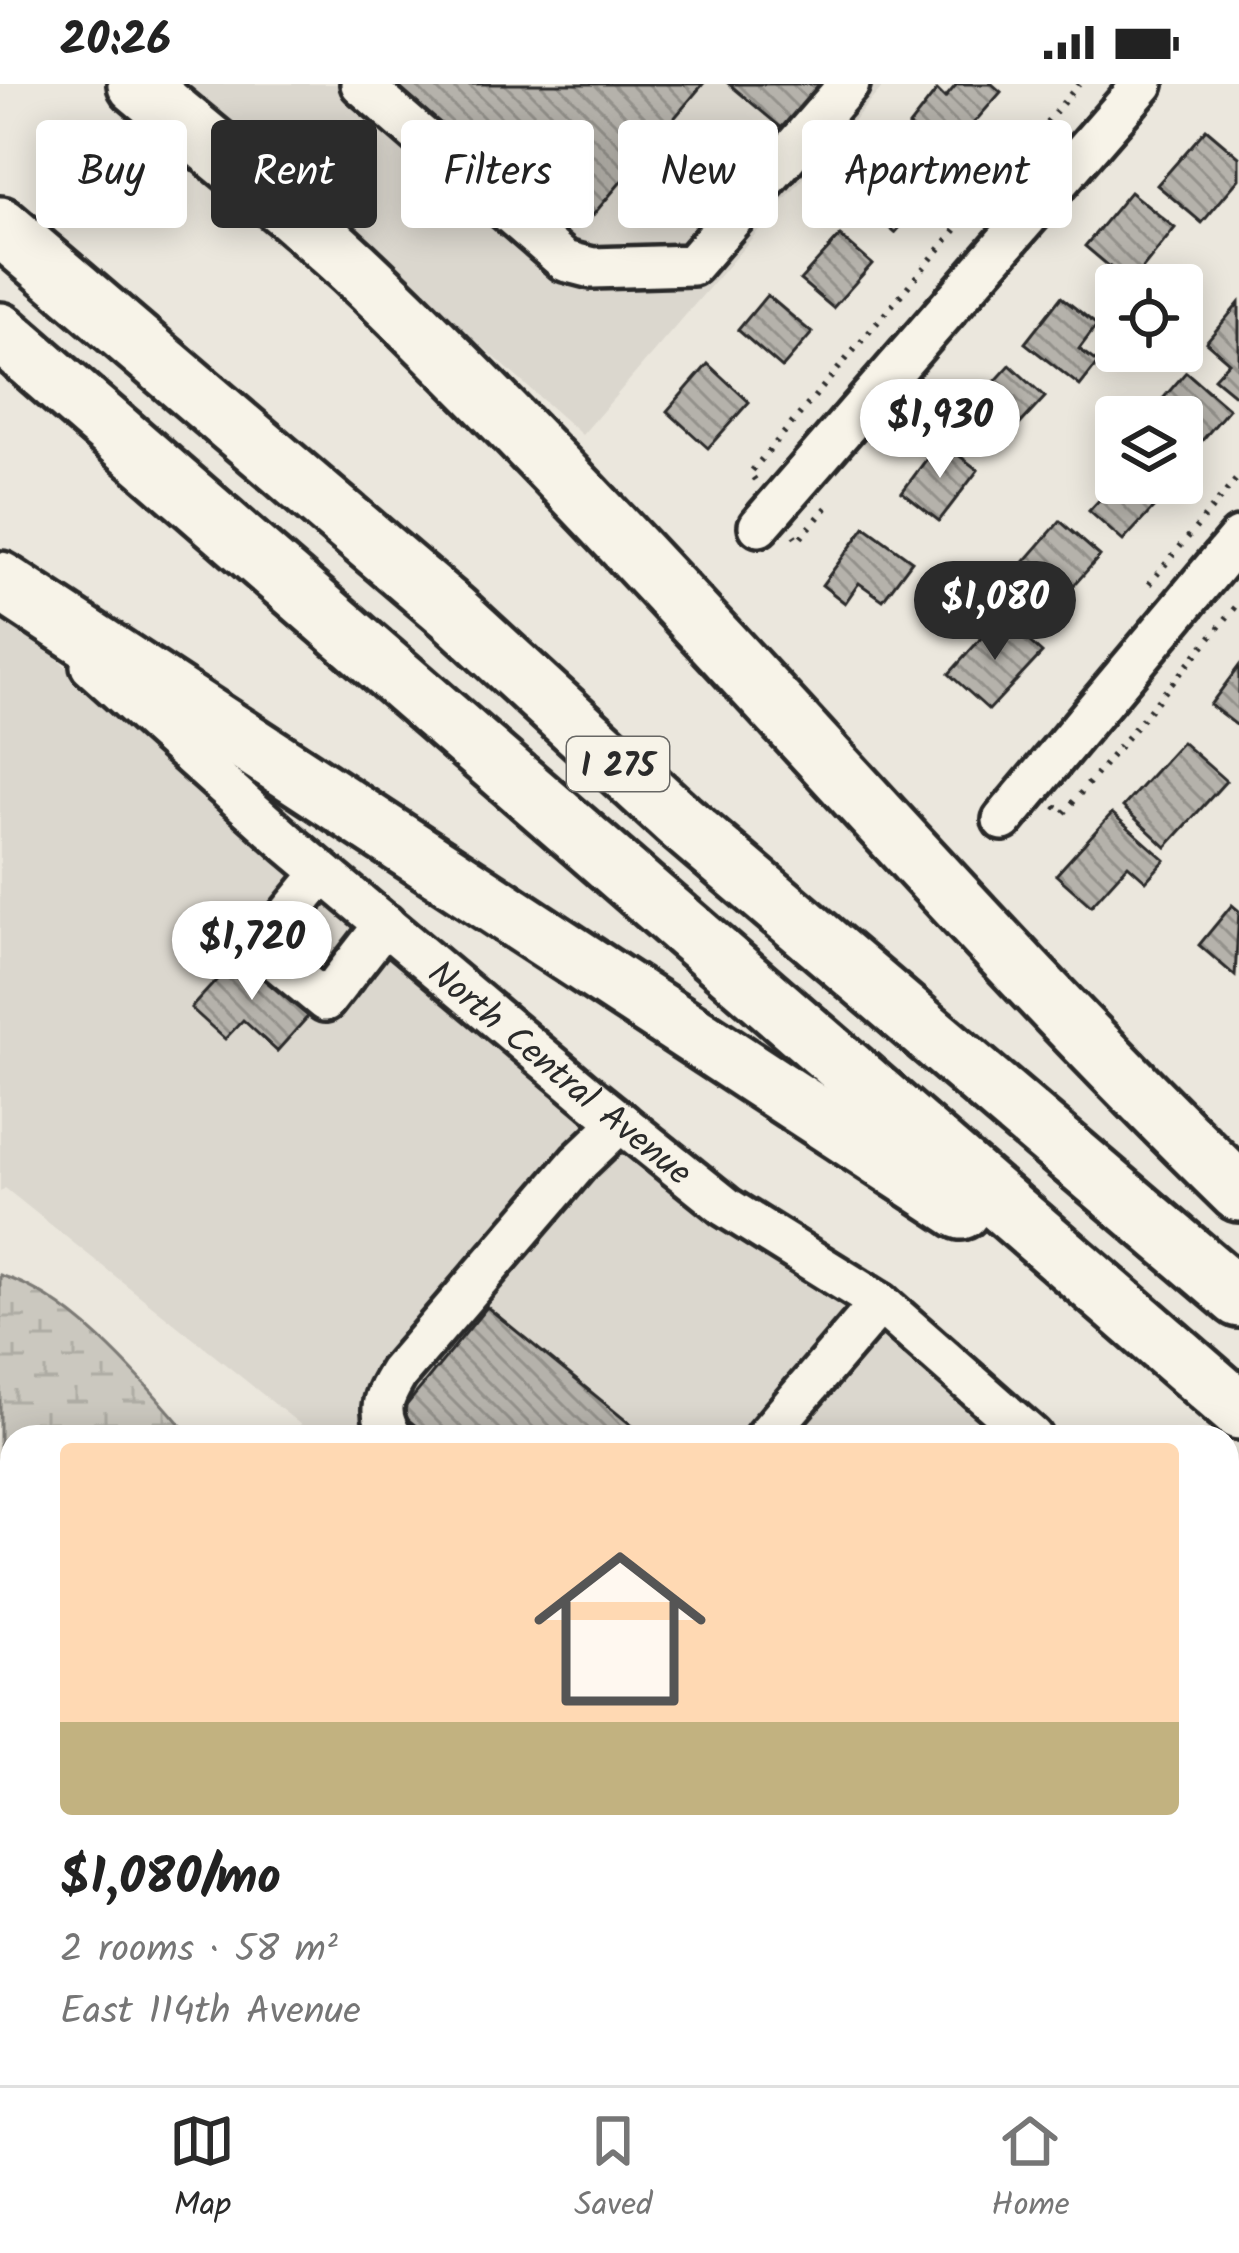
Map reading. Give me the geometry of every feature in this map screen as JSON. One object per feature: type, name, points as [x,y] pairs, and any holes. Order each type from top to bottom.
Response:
[{"type":"highway","points":[[137,84],[370,283],[632,552],[1074,1027],[1239,1192]]},
{"type":"highway","name":"I 275","points":[[0,226],[452,612],[678,820],[1239,1298]]},
{"type":"highway","name":"I 275","points":[[0,332],[1130,1320],[1239,1410]]},
{"type":"highway","points":[[0,583],[1130,1320]]},
{"type":"street","points":[[361,84],[565,261],[592,268],[692,265],[849,84]]},
{"type":"street","points":[[766,517],[1143,84]]},
{"type":"street","points":[[1003,820],[1239,538]]},
{"type":"street","name":"North Central Avenue","points":[[0,583],[323,873],[607,1111],[726,1207],[880,1303],[1018,1425]]},
{"type":"street","points":[[323,873],[261,948],[325,1000],[385,925]]},
{"type":"street","points":[[384,1425],[381,1402],[398,1373],[579,1162],[607,1111]]},
{"type":"street","points":[[775,1425],[880,1303]]},
{"type":"path","points":[[766,517],[750,473],[1079,84]]},
{"type":"shaded area","points":[[187,84],[885,84],[854,120],[802,120],[802,180],[778,208],[778,120],[618,120],[618,228],[761,228],[582,435],[349,228],[377,228],[377,120],[228,120]]},
{"type":"shaded area","points":[[0,607],[278,857],[870,1316],[993,1425],[301,1425],[5,1188],[0,1192]]},
{"type":"green space","points":[[0,1275],[27,1286],[80,1321],[129,1366],[181,1425],[0,1425]]},
{"type":"building","points":[[386,84],[703,84],[673,120],[618,120],[618,185],[594,214],[594,120],[429,120]]},
{"type":"building","points":[[729,84],[833,84],[790,135],[778,120]]},
{"type":"building","points":[[957,84],[992,84],[1001,92],[976,120],[914,120],[937,90],[945,98]]},
{"type":"building","points":[[1206,129],[1239,157],[1239,179],[1202,223],[1157,185]]},
{"type":"building","points":[[1130,192],[1175,228],[1146,264],[1106,264],[1085,246]]},
{"type":"building","points":[[840,236],[872,264],[833,308],[800,280]]},
{"type":"building","points":[[767,295],[812,333],[782,368],[738,330]]},
{"type":"building","points":[[1061,297],[1095,323],[1079,349],[1095,361],[1095,367],[1080,386],[1025,343]]},
{"type":"building","points":[[1239,303],[1237,397],[1214,378],[1229,362],[1206,342]]},
{"type":"building","points":[[708,364],[749,402],[708,448],[667,411]]},
{"type":"building","points":[[1010,365],[1045,397],[996,450],[961,419]]},
{"type":"building","points":[[1186,372],[1229,409],[1203,439],[1203,396],[1165,396]]},
{"type":"building","points":[[940,441],[978,470],[939,521],[902,492]]},
{"type":"building","points":[[1096,504],[1157,504],[1123,541],[1089,511]]},
{"type":"building","points":[[1060,521],[1100,556],[1059,602],[1019,568]]},
{"type":"building","points":[[865,527],[912,561],[883,600],[859,583],[845,603],[822,585]]},
{"type":"building","points":[[1001,616],[1042,653],[989,710],[949,674]]},
{"type":"building","points":[[1239,666],[1239,727],[1210,705]]},
{"type":"building","points":[[1182,742],[1226,781],[1166,847],[1123,807]]},
{"type":"building","points":[[1112,813],[1165,860],[1146,881],[1128,865],[1091,906],[1056,875]]},
{"type":"building","points":[[1232,905],[1239,911],[1235,976],[1199,945]]},
{"type":"building","points":[[244,950],[312,1012],[277,1051],[243,1020],[225,1039],[191,1008]]},
{"type":"building","points":[[487,1307],[631,1425],[414,1425],[400,1413]]}]
